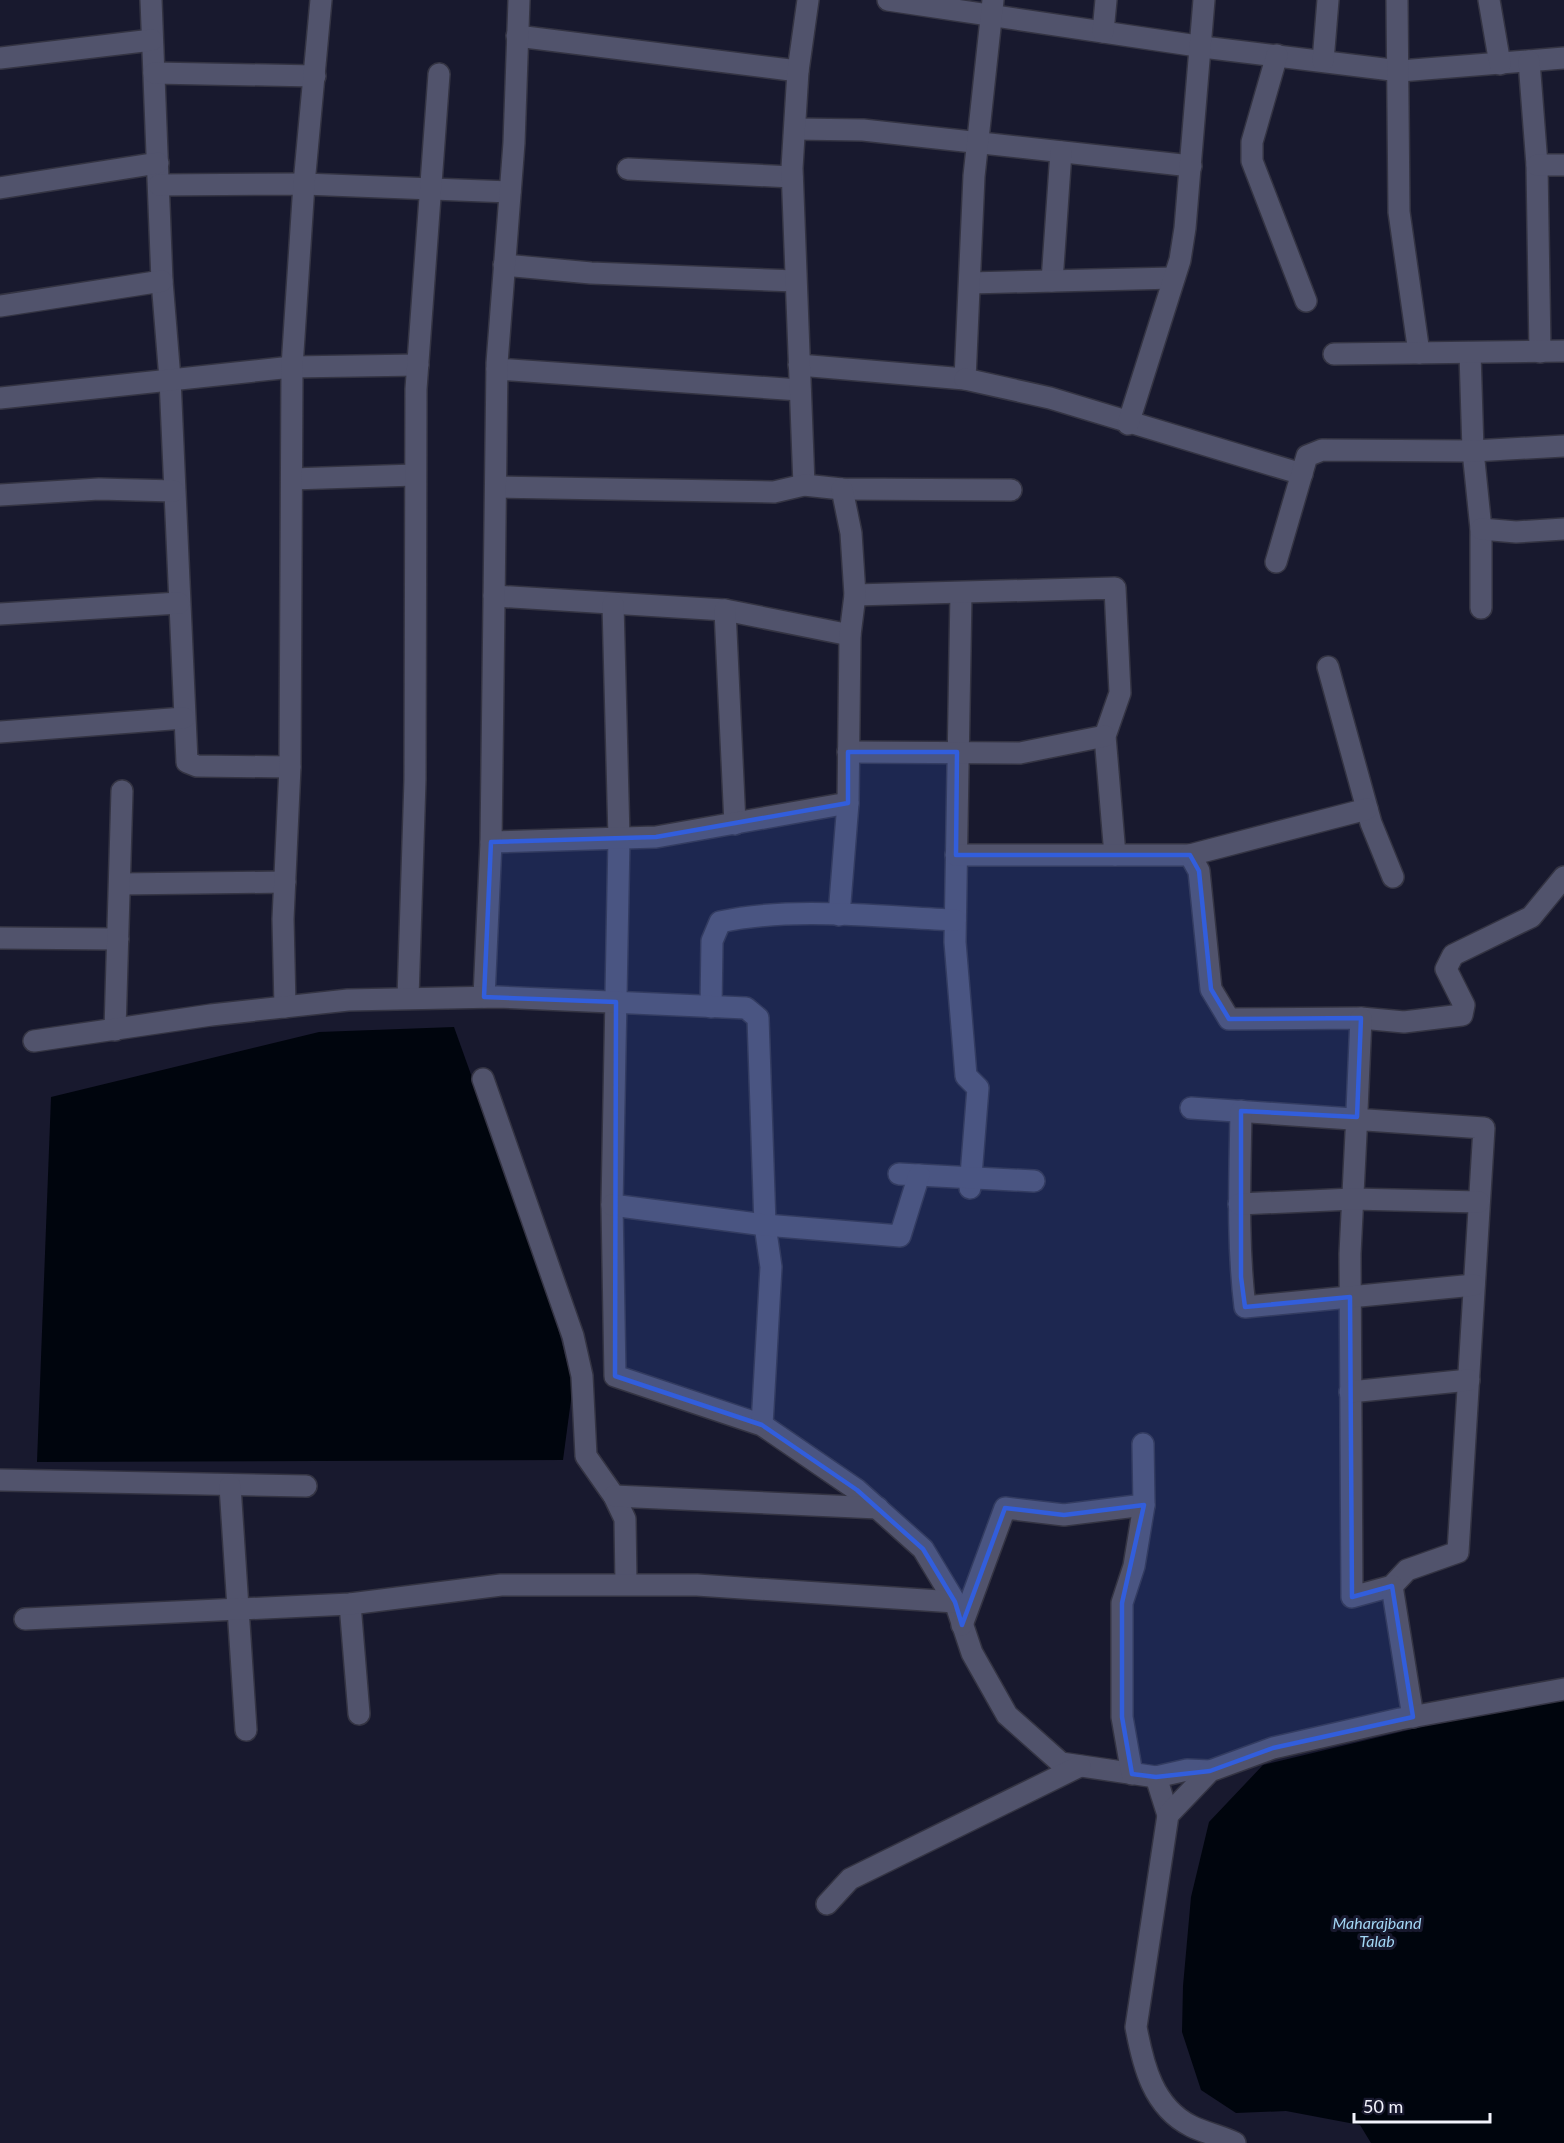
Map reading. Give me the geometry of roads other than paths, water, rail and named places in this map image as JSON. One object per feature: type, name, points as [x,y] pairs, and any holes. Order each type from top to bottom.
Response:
[{"type":"street","points":[[151,0],[162,281],[170,379],[187,762],[197,766],[290,767]]},
{"type":"street","points":[[285,1007],[285,882],[290,767],[292,368],[303,184],[321,0]]},
{"type":"street","points":[[484,997],[491,842],[497,369],[510,192],[519,0]]},
{"type":"street","points":[[804,486],[792,177],[798,71],[808,0]]},
{"type":"street","points":[[893,0],[992,8],[1103,32],[1400,71],[1564,58]]},
{"type":"street","points":[[1103,32],[1106,0]]},
{"type":"street","points":[[1128,424],[1174,278],[1185,228],[1204,0]]},
{"type":"street","points":[[1323,61],[1328,0]]},
{"type":"street","points":[[1397,0],[1400,71],[1399,212],[1419,353]]},
{"type":"street","points":[[1489,0],[1500,64]]},
{"type":"street","points":[[965,379],[978,144],[992,8]]},
{"type":"street","points":[[518,36],[798,71]]},
{"type":"street","points":[[0,58],[152,40]]},
{"type":"street","points":[[1278,55],[1252,142],[1252,161],[1306,302]]},
{"type":"street","points":[[1529,61],[1537,165],[1540,352]]},
{"type":"street","points":[[154,73],[315,76]]},
{"type":"street","points":[[408,998],[415,780],[415,475],[418,364],[439,74]]},
{"type":"street","points":[[795,129],[863,130],[1191,166]]},
{"type":"street","points":[[1052,281],[1061,152]]},
{"type":"street","points":[[0,188],[158,163]]},
{"type":"street","points":[[1537,165],[1564,165]]},
{"type":"street","points":[[628,169],[792,177]]},
{"type":"street","points":[[159,185],[303,184],[510,192]]},
{"type":"street","points":[[504,265],[591,273],[795,281]]},
{"type":"street","points":[[970,283],[1174,278]]},
{"type":"street","points":[[0,306],[162,281]]},
{"type":"street","points":[[1334,354],[1564,351]]},
{"type":"street","points":[[1470,353],[1473,451],[1482,529],[1481,608]]},
{"type":"street","points":[[0,398],[292,368],[418,364]]},
{"type":"street","points":[[799,365],[965,379],[1050,398],[1128,424],[1302,474]]},
{"type":"street","points":[[497,369],[800,390]]},
{"type":"street","points":[[1276,562],[1307,456],[1322,450],[1473,451],[1564,446]]},
{"type":"street","points":[[292,479],[415,475]]},
{"type":"street","points":[[496,487],[774,492],[804,486],[842,489],[1011,490]]},
{"type":"street","points":[[0,495],[99,489],[174,491]]},
{"type":"street","points":[[839,915],[848,803],[850,635],[855,595],[851,533],[842,489]]},
{"type":"street","points":[[1482,529],[1516,532],[1564,529]]},
{"type":"street","points":[[855,595],[1115,588],[1120,693],[1105,736],[1115,855]]},
{"type":"street","points":[[961,592],[955,920],[966,1076],[978,1088],[971,1182]]},
{"type":"street","points":[[494,596],[725,610],[850,635]]},
{"type":"street","points":[[0,614],[179,603]]},
{"type":"street","points":[[613,604],[619,838],[612,1205],[615,1376],[762,1425],[858,1490],[923,1549],[955,1602],[972,1653],[1007,1715],[1061,1763],[1156,1777],[1187,1770],[1210,1771],[1273,1748],[1413,1717],[1564,1689]]},
{"type":"street","points":[[725,610],[735,824]]},
{"type":"street","points":[[1328,666],[1367,808],[1393,877]]},
{"type":"street","points":[[0,732],[184,717]]},
{"type":"street","points":[[848,752],[1020,753],[1105,736]]},
{"type":"street","points":[[115,1030],[122,791]]},
{"type":"street","points":[[491,842],[656,837],[848,803]]},
{"type":"street","points":[[956,855],[1190,855],[1367,808]]},
{"type":"street","points":[[1190,855],[1199,871],[1211,989],[1229,1019],[1361,1018],[1404,1022],[1462,1015],[1464,1005],[1446,969],[1453,955],[1531,917],[1564,877]]},
{"type":"street","points":[[120,884],[285,882]]},
{"type":"street","points":[[711,1006],[712,941],[720,922],[739,917],[839,915],[955,920]]},
{"type":"street","points":[[0,938],[118,939]]},
{"type":"street","points":[[34,1041],[348,1000],[484,997],[747,1008],[758,1018],[765,1226],[771,1267],[762,1425]]},
{"type":"street","points":[[1191,1108],[1357,1117],[1484,1128],[1458,1552],[1407,1570],[1392,1586],[1352,1597],[1350,1297],[1353,1199],[1357,1117],[1361,1018]]},
{"type":"street","points":[[483,1079],[573,1336],[582,1376],[586,1456],[614,1496],[625,1519],[626,1583]]},
{"type":"street","points":[[1241,1111],[1239,1204],[1241,1277],[1245,1307],[1474,1285]]},
{"type":"street","points":[[612,1205],[765,1226],[900,1236],[909,1174],[971,1182],[1034,1181]]},
{"type":"street","points":[[1239,1204],[1353,1199],[1479,1202]]},
{"type":"street","points":[[1350,1392],[1469,1380]]},
{"type":"street","points":[[1132,1774],[1122,1717],[1122,1603],[1134,1566],[1144,1505],[1143,1444]]},
{"type":"street","points":[[0,1480],[306,1486]]},
{"type":"street","points":[[230,1486],[246,1730]]},
{"type":"street","points":[[614,1496],[878,1508]]},
{"type":"street","points":[[962,1625],[1005,1508],[1064,1515],[1144,1505]]},
{"type":"street","points":[[26,1619],[350,1604],[501,1585],[626,1583],[798,1590],[955,1602]]},
{"type":"street","points":[[1392,1586],[1413,1717]]},
{"type":"street","points":[[350,1604],[359,1714]]},
{"type":"street","points":[[827,1904],[850,1879],[1080,1766]]},
{"type":"street","points":[[1168,1815],[1210,1771]]},
{"type":"street","points":[[1156,1777],[1168,1815],[1136,2027],[1139,2047],[1148,2076],[1158,2097],[1170,2110],[1191,2126],[1235,2143]]},
{"type":"water","points":[[454,1027],[547,1287],[573,1385],[563,1460],[37,1462],[51,1097],[319,1032]]},
{"type":"water","name":"Maharajband Talab","points":[[1564,1700],[1564,2143],[1371,2143],[1360,2125],[1286,2111],[1236,2113],[1201,2090],[1182,2032],[1183,1986],[1191,1897],[1209,1822],[1263,1765],[1467,1716]]}]
